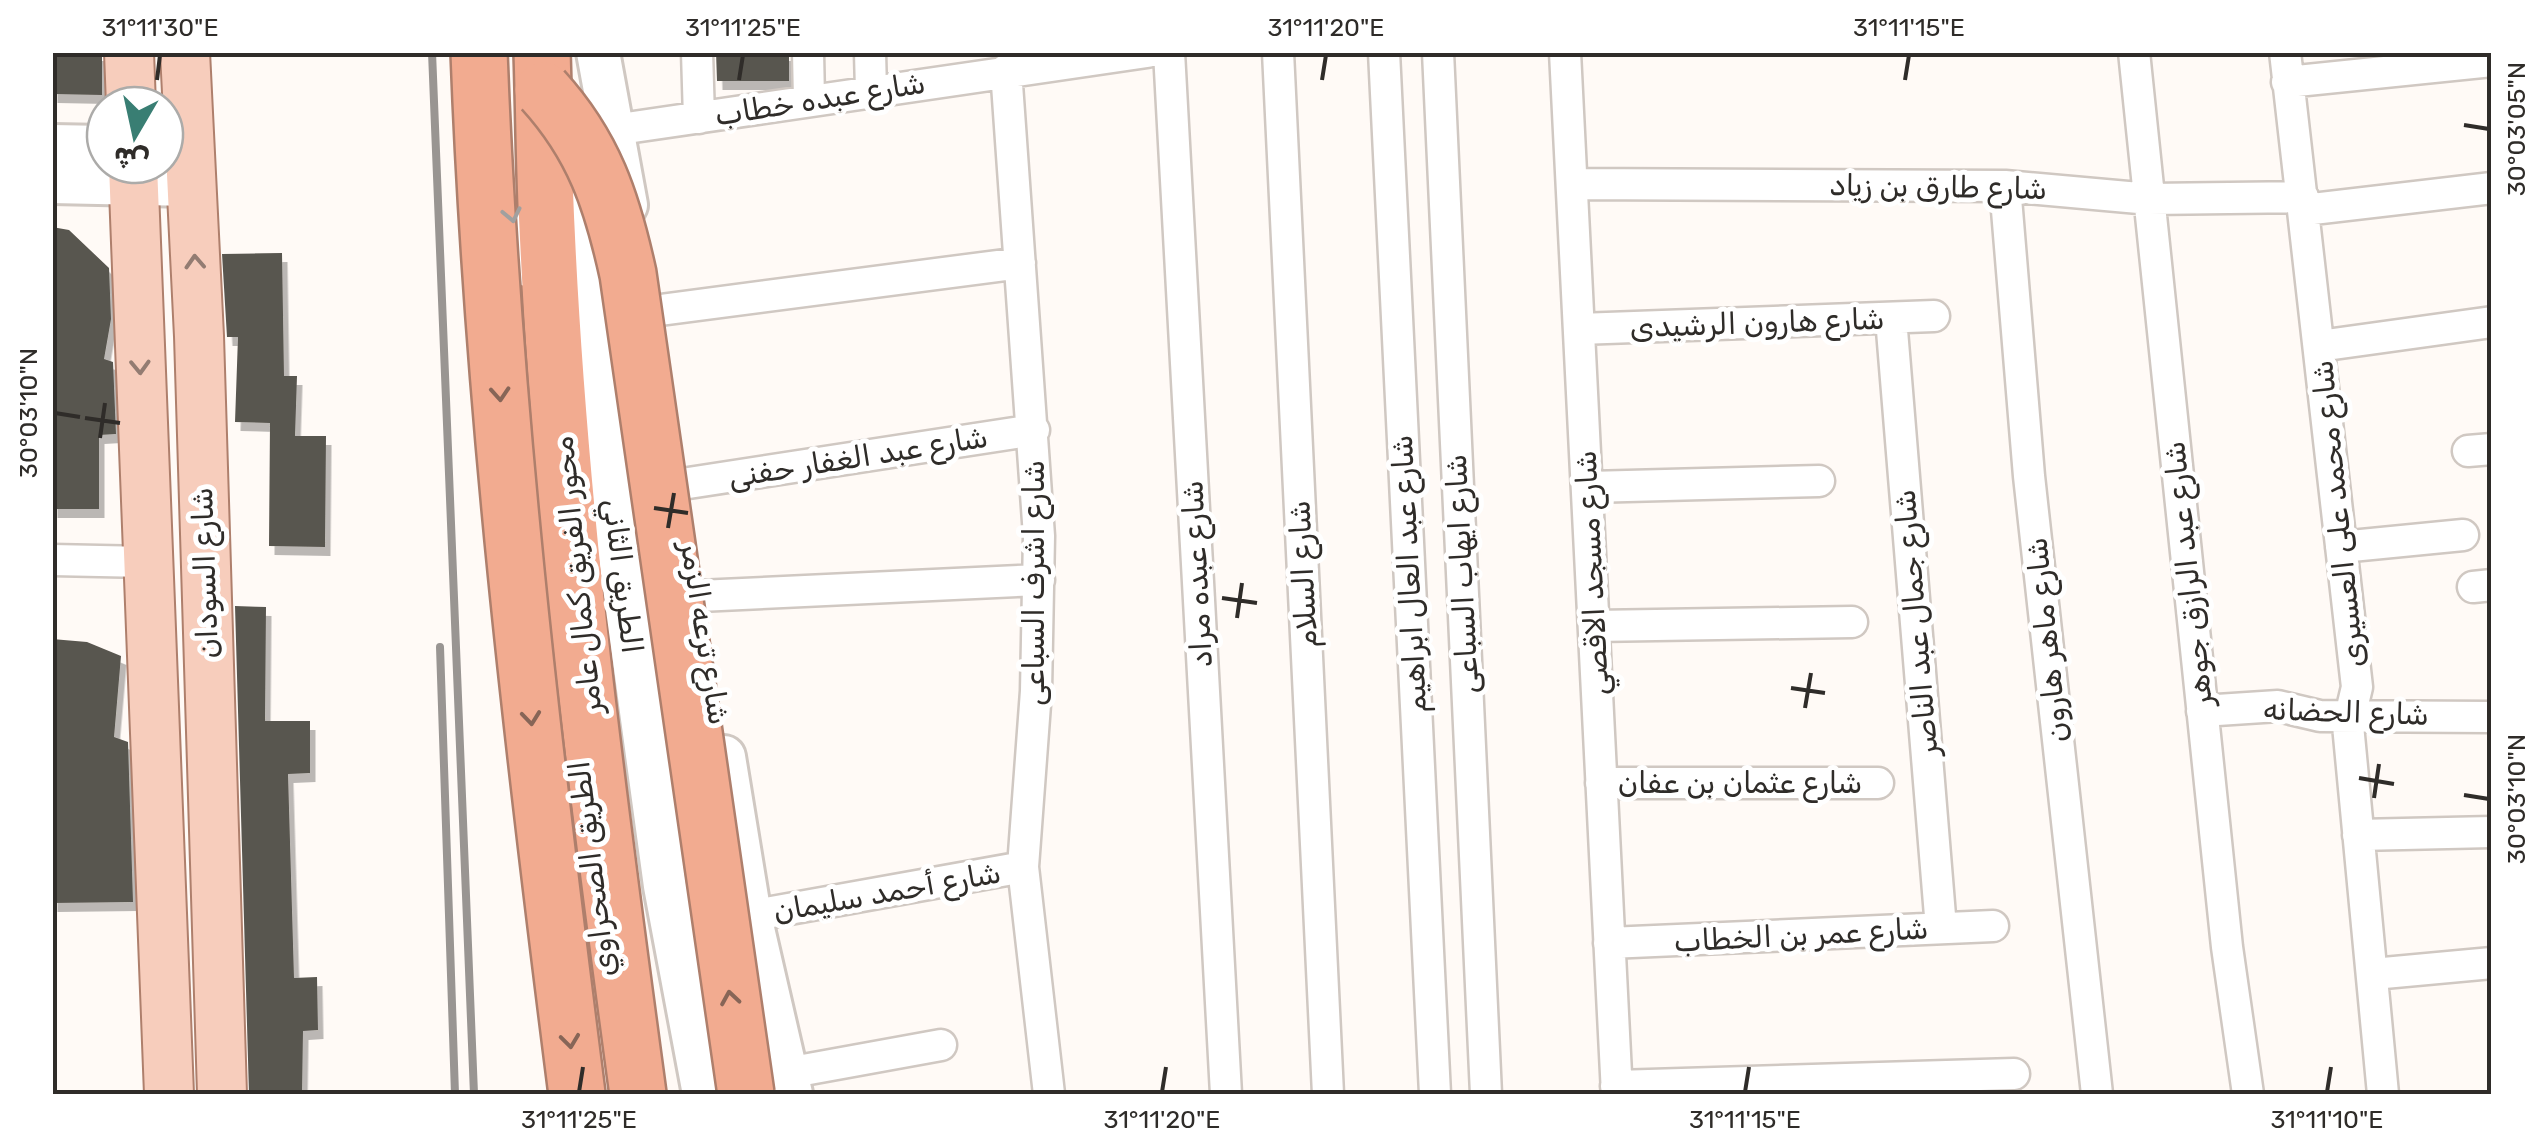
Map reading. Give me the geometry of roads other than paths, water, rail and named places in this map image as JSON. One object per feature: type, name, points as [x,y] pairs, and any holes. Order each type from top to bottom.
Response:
[{"type":"highway","name":"محور الفريق كمال عامر","points":[[476,52],[501,410],[530,709],[576,1094]]},
{"type":"highway","name":"محور الفريق كمال عامر","points":[[555,65],[547,228],[560,406],[626,1075]]},
{"type":"highway","points":[[555,65],[576,127],[594,161],[628,274],[775,1087]]},
{"type":"main road","points":[[129,52],[130,85]]},
{"type":"main road","name":"شارع السودان","points":[[184,85],[185,52]]},
{"type":"main road","name":"شارع السودان","points":[[125,185],[147,562],[169,1094]]},
{"type":"main road","name":"شارع السودان","points":[[184,185],[199,336],[222,1094]]},
{"type":"main road","points":[[190,1094],[176,454],[181,402],[199,336]]},
{"type":"street","name":"شارع ترعه الزمر","points":[[598,52],[644,312],[682,484],[775,1087]]},
{"type":"street","points":[[697,52],[699,118]]},
{"type":"street","points":[[808,52],[809,100]]},
{"type":"street","points":[[870,52],[871,91]]},
{"type":"street","name":"شارع عبده خطاب","points":[[613,130],[871,91],[992,66],[1147,52]]},
{"type":"street","name":"شارع عبده مراد","points":[[1169,52],[1226,1094]]},
{"type":"street","name":"شارع السلام","points":[[1278,52],[1328,1094]]},
{"type":"street","name":"شارع عبد العال ابراهيم","points":[[1384,52],[1434,1094]]},
{"type":"street","name":"شارع ايهاب السباعى","points":[[1438,52],[1486,1094]]},
{"type":"street","name":"شارع مسجد الاقصي","points":[[1566,52],[1616,1090]]},
{"type":"street","name":"شارع عبد الرازق جوهر","points":[[2134,52],[2202,711],[2248,1094]]},
{"type":"street","points":[[2286,67],[2492,61]]},
{"type":"street","name":"الطريق الثاني","points":[[555,65],[665,886],[704,1094]]},
{"type":"street","name":"شارع اشرف السباعى","points":[[992,66],[1020,263],[1034,430],[1039,580],[1023,868],[1049,1094]]},
{"type":"street","name":"شارع محمد على العسيرى","points":[[2286,67],[2357,687],[2349,716],[2384,1094]]},
{"type":"street","points":[[52,146],[85,155]]},
{"type":"street","points":[[52,182],[85,174]]},
{"type":"street","name":"شارع طارق بن زياد","points":[[1572,184],[2005,186],[2150,199],[2304,204],[2492,188]]},
{"type":"street","name":"شارع ماهر هارون","points":[[2005,186],[2029,476],[2097,1094]]},
{"type":"street","points":[[644,312],[1020,263]]},
{"type":"street","name":"شارع هارون الرشيدى","points":[[1579,328],[1934,316]]},
{"type":"street","name":"شارع جمال عبد الناصر","points":[[1891,318],[1941,928]]},
{"type":"street","points":[[2319,346],[2492,322]]},
{"type":"street","name":"شارع عبد الغفار حفنى","points":[[682,484],[1034,430]]},
{"type":"street","points":[[1588,487],[1819,481]]},
{"type":"street","points":[[2341,546],[2463,534]]},
{"type":"street","points":[[52,560],[147,562]]},
{"type":"street","points":[[698,596],[1039,580]]},
{"type":"street","points":[[1594,626],[1852,622]]},
{"type":"street","name":"شارع الحضانه","points":[[2202,711],[2278,706],[2311,715],[2492,716]]},
{"type":"street","name":"شارع عثمان بن عفان","points":[[1601,783],[1878,784]]},
{"type":"street","points":[[2358,836],[2492,832]]},
{"type":"street","name":"شارع أحمد سليمان","points":[[750,916],[1023,868]]},
{"type":"street","name":"شارع عمر بن الخطاب","points":[[1609,944],[1993,926]]},
{"type":"street","points":[[2373,974],[2492,962]]},
{"type":"street","points":[[775,1087],[942,1044]]},
{"type":"street","points":[[1616,1090],[2014,1074]]},
{"type":"lane","points":[[476,52],[485,118],[502,173]]},
{"type":"lane","points":[[509,200],[526,297]]},
{"type":"lane","name":"الطريق الصحراوي","points":[[551,528],[626,1075]]},
{"type":"railway","points":[[432,52],[474,1094]]},
{"type":"railway","points":[[440,647],[455,1094]]}]
